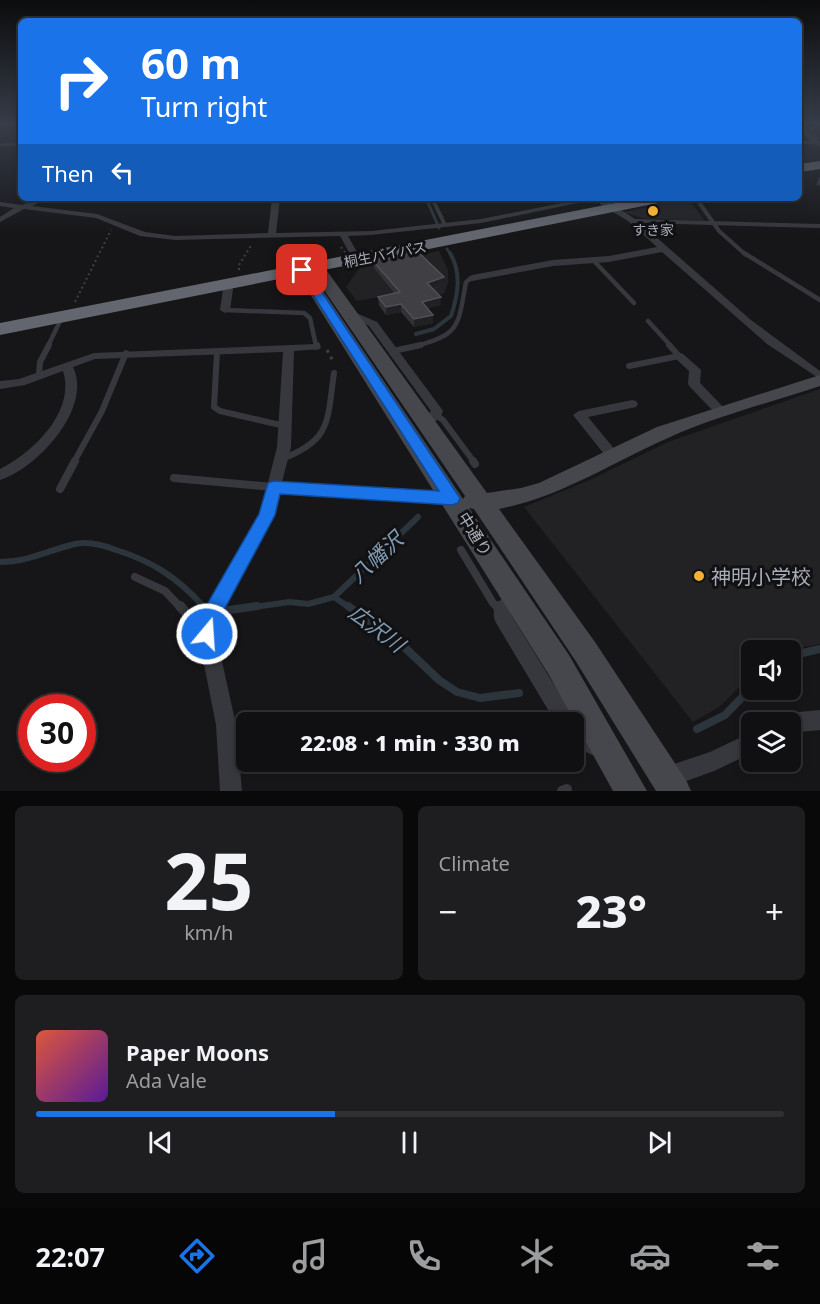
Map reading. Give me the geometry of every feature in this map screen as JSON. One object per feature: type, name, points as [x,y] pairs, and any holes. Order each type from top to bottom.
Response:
[{"type":"highway","points":[[802,168],[820,165]]},
{"type":"highway","points":[[802,172],[820,170]]},
{"type":"highway","name":"桐生バイパス","points":[[0,320],[308,266],[350,255],[602,202],[617,201]]},
{"type":"highway","name":"桐生バイパス","points":[[0,329],[226,285],[602,202]]},
{"type":"street","points":[[0,220],[23,206],[37,201]]},
{"type":"street","points":[[272,236],[276,201]]},
{"type":"street","points":[[0,204],[97,216],[118,222],[143,234],[164,238],[343,235],[488,220],[602,202],[634,221],[663,249],[792,358],[820,378]]},
{"type":"street","points":[[634,221],[820,226]]},
{"type":"street","points":[[343,235],[350,255]]},
{"type":"street","points":[[472,278],[559,262],[594,261],[663,249]]},
{"type":"street","name":"中通り","points":[[308,266],[430,418],[481,502],[585,651],[671,784]]},
{"type":"street","name":"中通り","points":[[308,266],[452,498],[509,605],[559,665],[631,791]]},
{"type":"street","points":[[225,310],[228,289],[226,285]]},
{"type":"street","points":[[347,312],[373,324],[436,411],[430,418]]},
{"type":"street","points":[[0,385],[17,383],[94,356],[316,347]]},
{"type":"street","points":[[231,791],[227,736],[207,634],[207,622],[267,515],[278,466],[282,459],[289,349]]},
{"type":"street","points":[[679,356],[694,370],[694,384],[722,413]]},
{"type":"street","points":[[0,475],[34,455],[50,440],[60,424],[71,388],[71,374],[66,365]]},
{"type":"street","points":[[273,487],[452,498],[481,502],[509,500],[574,476],[663,432],[820,378]]},
{"type":"street","points":[[613,456],[579,416],[632,404]]},
{"type":"street","points":[[509,605],[507,627],[560,712]]},
{"type":"street","points":[[801,722],[820,720]]},
{"type":"street","points":[[584,737],[613,759]]},
{"type":"street","points":[[671,784],[741,748]]},
{"type":"lane","points":[[433,201],[441,225]]},
{"type":"lane","points":[[698,201],[711,223],[743,254],[820,300]]},
{"type":"lane","points":[[594,261],[634,303]]},
{"type":"lane","points":[[393,351],[441,339],[452,332],[459,314],[466,282],[472,278]]},
{"type":"lane","points":[[225,310],[304,313],[310,318],[316,347]]},
{"type":"lane","points":[[39,375],[38,365],[63,317]]},
{"type":"lane","points":[[648,321],[679,356]]},
{"type":"lane","points":[[218,352],[214,408],[260,422],[285,426]]},
{"type":"lane","points":[[60,489],[102,411],[126,353]]},
{"type":"lane","points":[[629,366],[679,356]]},
{"type":"lane","points":[[282,459],[310,447],[322,434],[327,418],[334,373]]},
{"type":"lane","points":[[430,418],[443,420],[475,464]]},
{"type":"lane","points":[[174,478],[273,487]]},
{"type":"lane","points":[[460,550],[494,603],[509,605]]},
{"type":"lane","points":[[135,577],[165,591],[207,634]]},
{"type":"lane","points":[[227,736],[236,736]]},
{"type":"path","points":[[78,298],[99,252],[118,222]]},
{"type":"path","points":[[241,262],[251,248],[255,237]]},
{"type":"path","points":[[330,356],[338,354]]},
{"type":"shaded area","points":[[690,201],[705,221],[642,218],[624,212],[654,206],[653,204]]},
{"type":"shaded area","points":[[439,251],[448,270],[448,283],[444,294],[379,297],[357,301],[346,287],[360,267]]},
{"type":"shaded area","name":"神明小学校","points":[[820,389],[820,644],[801,648],[801,640],[741,640],[741,686],[719,707],[693,722],[524,507],[590,480],[668,442]]},
{"type":"building","points":[[418,252],[444,277],[427,283],[441,297],[422,302],[433,315],[414,319],[401,304],[386,307],[378,297],[400,292],[373,261]]},
{"type":"waterway","name":"八幡沢","points":[[427,201],[439,228]]},
{"type":"waterway","name":"八幡沢","points":[[447,249],[451,255]]},
{"type":"waterway","name":"八幡沢","points":[[416,334],[434,329],[451,316],[458,284],[456,268],[451,255]]},
{"type":"waterway","name":"八幡沢","points":[[334,597],[418,517]]},
{"type":"waterway","name":"広沢川","points":[[0,562],[29,558],[75,544],[96,544],[129,554],[153,565],[184,587],[203,606]]},
{"type":"waterway","name":"広沢川","points":[[246,608],[290,602],[308,604],[334,597]]},
{"type":"waterway","name":"広沢川","points":[[334,597],[350,608]]},
{"type":"waterway","name":"広沢川","points":[[223,611],[257,606]]},
{"type":"waterway","name":"広沢川","points":[[348,606],[399,642],[439,680],[457,692],[480,698],[519,693]]},
{"type":"waterway","name":"広沢川","points":[[801,653],[820,649]]},
{"type":"waterway","name":"広沢川","points":[[697,729],[725,715],[741,698]]},
{"type":"place","name":"すき家","points":[[653,211]]},
{"type":"place","name":"神明小学校","points":[[699,576]]},
{"type":"route","points":[[207,634],[207,622],[267,515],[273,487],[452,498],[302,270]]}]
